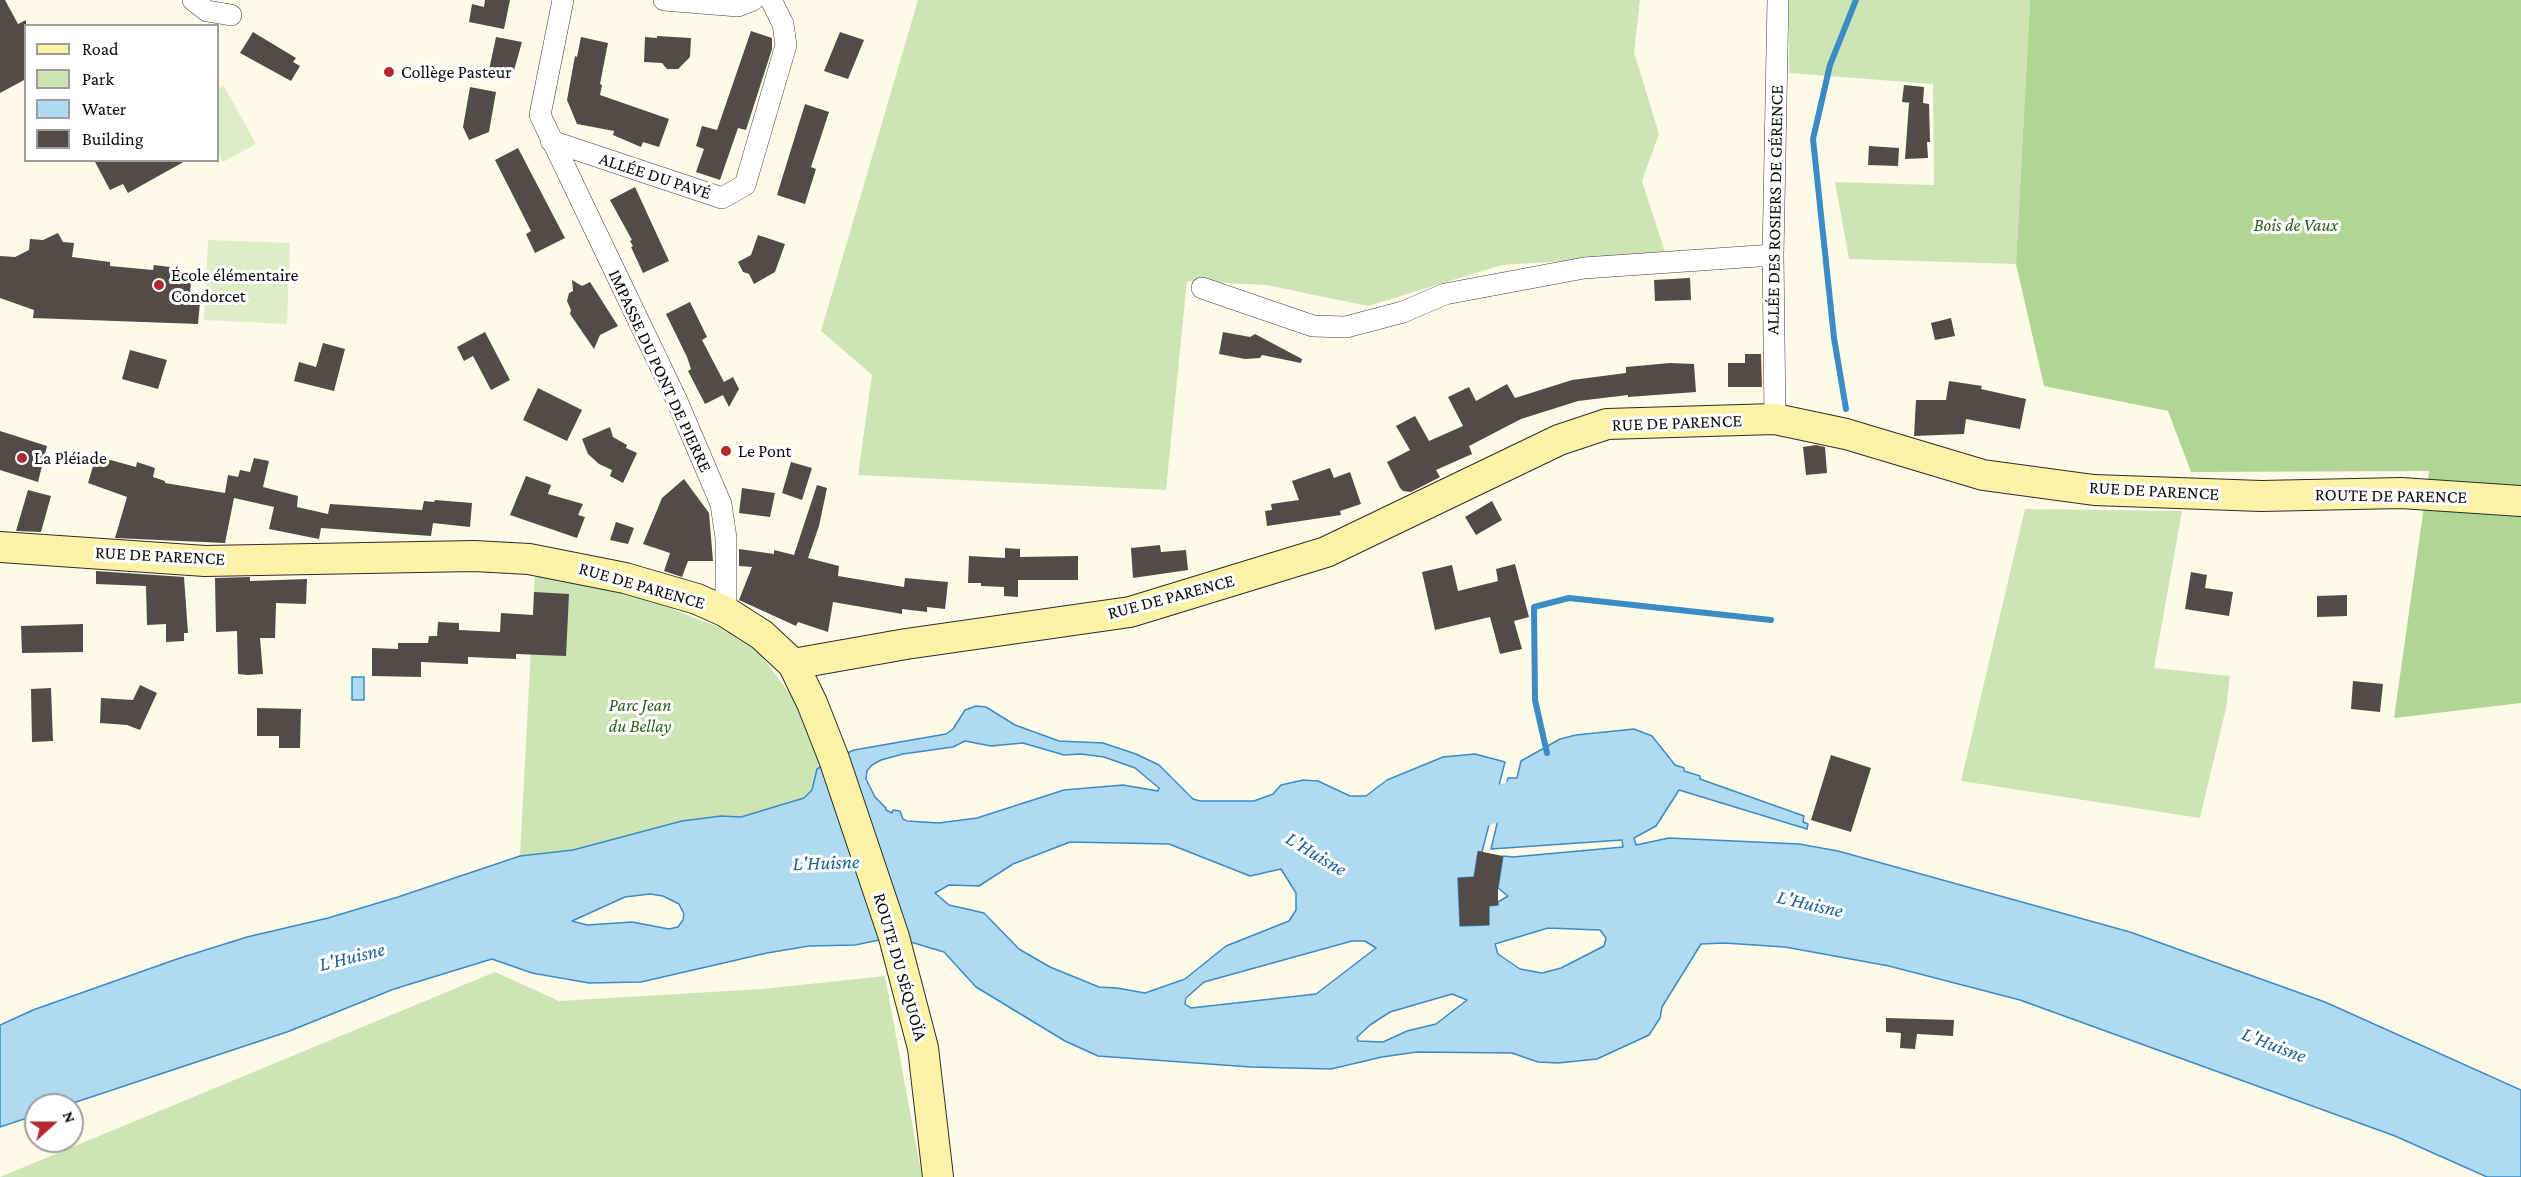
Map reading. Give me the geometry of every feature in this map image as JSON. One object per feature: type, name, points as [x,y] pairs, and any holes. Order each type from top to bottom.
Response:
[{"type":"street","points":[[193,0],[207,11],[231,15]]},
{"type":"street","points":[[551,141],[540,115],[563,0]]},
{"type":"street","points":[[664,0],[738,6],[753,0]]},
{"type":"street","name":"ALLÉE DU PAVÉ","points":[[551,141],[722,198],[745,185],[786,45],[783,24],[771,0]]},
{"type":"street","name":"ALLÉE DES ROSIERS DE GÉRENCE","points":[[1775,419],[1773,255],[1778,0]]},
{"type":"street","name":"IMPASSE DU PONT DE PIERRE","points":[[551,141],[677,401],[721,504],[726,538],[726,612]]},
{"type":"street","points":[[1202,288],[1312,326],[1346,327],[1403,312],[1444,294],[1584,268],[1773,255]]},
{"type":"street","name":"RUE DE PARENCE","points":[[0,547],[206,561],[474,556],[529,559],[625,578],[697,599],[726,612],[762,635],[793,664],[906,644],[1091,619],[1140,609],[1326,552],[1559,440],[1607,424],[1775,419],[1846,434],[1983,475],[2094,490],[2261,496]]},
{"type":"street","name":"ROUTE DE PARENCE","points":[[2261,496],[2401,493],[2521,501]]},
{"type":"street","name":"ROUTE DU SÉQUOÏA","points":[[793,664],[812,703],[834,759],[902,964],[923,1048],[938,1177]]},
{"type":"green space","points":[[918,0],[1640,0],[1634,52],[1659,134],[1642,181],[1666,255],[1502,265],[1368,306],[1266,285],[1187,281],[1166,490],[858,475],[872,375],[821,331]]},
{"type":"green space","points":[[1789,0],[2030,0],[2016,264],[1849,259],[1835,182],[1934,185],[1933,84],[1789,73]]},
{"type":"green space","name":"Bois de Vaux","points":[[2030,0],[2521,0],[2521,703],[2394,718],[2429,471],[2191,472],[2168,411],[2044,386],[2016,264]]},
{"type":"green space","points":[[224,86],[256,144],[223,162],[219,154],[219,88]]},
{"type":"green space","points":[[208,240],[290,243],[287,324],[204,320]]},
{"type":"green space","points":[[2025,509],[2182,511],[2154,668],[2230,676],[2226,708],[2200,818],[1961,781]]},
{"type":"green space","name":"Parc Jean du Bellay","points":[[535,572],[621,589],[741,636],[755,647],[795,701],[828,762],[817,769],[812,790],[804,798],[741,817],[721,816],[682,821],[573,850],[520,856]]},
{"type":"green space","points":[[495,972],[559,1001],[762,989],[885,976],[922,1177],[0,1177],[58,1153],[84,1153],[84,1142]]},
{"type":"water","points":[[352,677],[364,677],[364,700],[352,700]]},
{"type":"water","name":"L'Huisne","points":[[976,706],[986,707],[1015,725],[1059,741],[1103,743],[1136,754],[1159,765],[1193,799],[1200,801],[1254,801],[1273,794],[1281,785],[1303,780],[1318,781],[1350,796],[1366,796],[1387,780],[1443,757],[1475,754],[1505,762],[1482,852],[1478,852],[1474,877],[1458,878],[1460,926],[1489,925],[1489,906],[1498,905],[1498,902],[1508,896],[1498,888],[1503,856],[1623,847],[1622,840],[1491,849],[1508,778],[1517,778],[1521,761],[1560,739],[1576,735],[1634,729],[1652,736],[1675,765],[1684,768],[1684,771],[1700,776],[1700,779],[1804,816],[1803,822],[1808,824],[1807,829],[1679,790],[1656,826],[1634,838],[1636,845],[1669,838],[1799,844],[1838,851],[2130,932],[2325,1002],[2521,1090],[2521,1177],[2487,1177],[2395,1136],[2020,1000],[1889,966],[1785,947],[1724,943],[1701,944],[1662,1007],[1660,1018],[1649,1035],[1597,1059],[1558,1063],[1538,1062],[1512,1053],[1417,1052],[1382,1057],[1331,1069],[1251,1067],[1098,1056],[1065,1041],[976,987],[944,952],[894,937],[855,945],[809,946],[767,953],[641,982],[589,983],[532,973],[492,959],[394,989],[287,1032],[84,1099],[84,1093],[24,1093],[24,1119],[0,1127],[0,1025],[33,1010],[177,959],[247,937],[328,918],[398,897],[520,856],[573,850],[682,821],[721,816],[741,817],[804,798],[812,790],[817,769],[834,759],[854,750],[946,734],[953,729],[965,710]],"holes":[[[965,741],[991,746],[1023,743],[1064,755],[1081,754],[1104,757],[1135,768],[1159,788],[1158,791],[1123,785],[1064,790],[977,818],[939,823],[907,821],[903,819],[900,811],[893,810],[892,813],[886,810],[875,797],[866,779],[867,771],[881,760],[903,754],[953,747]],[[1070,842],[1169,844],[1250,876],[1281,869],[1296,893],[1296,910],[1289,921],[1226,946],[1185,979],[1145,993],[1099,987],[1050,967],[1019,949],[984,913],[949,905],[935,893],[949,885],[979,886],[1013,864]],[[650,894],[663,896],[679,904],[684,914],[683,920],[678,927],[669,929],[632,922],[587,925],[572,921],[625,897]],[[1548,928],[1600,930],[1606,938],[1604,946],[1561,968],[1542,973],[1520,969],[1498,954],[1495,944]],[[1352,941],[1365,941],[1376,948],[1316,994],[1191,1008],[1185,1004],[1186,998],[1204,982]],[[1452,994],[1467,1000],[1436,1024],[1407,1031],[1383,1042],[1358,1041],[1357,1037],[1370,1025],[1390,1012]]]},
{"type":"building","points":[[0,0],[5,0],[18,24],[26,20],[24,24],[24,80],[0,93]]},
{"type":"building","points":[[485,0],[510,0],[504,29],[469,22],[472,4],[484,7]]},
{"type":"building","points":[[751,31],[772,38],[772,49],[746,130],[738,128],[720,180],[696,172],[704,149],[696,146],[702,126],[717,130]]},
{"type":"building","points":[[253,32],[296,58],[293,62],[300,66],[291,81],[240,53]]},
{"type":"building","points":[[840,32],[864,40],[848,79],[824,71]]},
{"type":"building","points":[[657,36],[691,38],[690,57],[678,69],[667,69],[662,63],[644,62],[645,37],[657,38]]},
{"type":"building","points":[[496,37],[522,42],[513,74],[489,70]]},
{"type":"building","points":[[581,37],[608,43],[600,95],[669,119],[659,147],[643,142],[641,147],[613,135],[614,131],[577,124],[567,100]]},
{"type":"building","points":[[1904,85],[1924,87],[1923,103],[1929,104],[1928,158],[1905,159],[1909,103],[1912,103],[1902,102]]},
{"type":"building","points":[[470,87],[496,92],[489,132],[469,140],[463,127]]},
{"type":"building","points":[[805,104],[829,112],[811,167],[816,169],[805,204],[777,195]]},
{"type":"building","points":[[1869,146],[1899,148],[1898,166],[1868,165]]},
{"type":"building","points":[[518,148],[565,238],[535,253],[526,234],[531,231],[495,160]]},
{"type":"building","points":[[95,162],[183,162],[128,193],[123,184],[110,190]]},
{"type":"building","points":[[635,187],[669,261],[643,273],[631,247],[633,246],[630,241],[632,240],[610,200]]},
{"type":"building","points":[[58,233],[63,242],[74,243],[72,257],[110,262],[110,266],[153,270],[154,265],[170,267],[170,272],[192,274],[189,301],[200,302],[198,324],[33,318],[34,310],[0,298],[0,256],[15,257],[29,250],[30,239],[43,240]]},
{"type":"building","points":[[758,235],[785,244],[775,272],[754,284],[749,274],[743,272],[738,262],[751,255]]},
{"type":"building","points":[[1690,278],[1691,300],[1655,301],[1654,280]]},
{"type":"building","points":[[572,280],[582,286],[590,282],[618,326],[600,335],[594,349],[570,314],[571,310],[567,301],[569,293],[573,291]]},
{"type":"building","points":[[690,302],[707,337],[702,340],[724,382],[733,377],[739,389],[729,407],[723,395],[705,404],[688,371],[691,369],[687,357],[666,314]]},
{"type":"building","points":[[1951,318],[1955,336],[1935,340],[1931,323]]},
{"type":"building","points":[[485,332],[510,380],[491,390],[473,356],[464,361],[457,347]]},
{"type":"building","points":[[1223,332],[1250,337],[1255,334],[1302,359],[1301,363],[1262,355],[1260,358],[1245,359],[1219,354]]},
{"type":"building","points":[[323,343],[345,349],[334,391],[294,381],[299,362],[316,367]]},
{"type":"building","points":[[130,350],[167,360],[158,389],[122,379]]},
{"type":"building","points":[[1745,354],[1761,354],[1762,387],[1728,387],[1728,363],[1745,363]]},
{"type":"building","points":[[1670,363],[1694,364],[1696,392],[1628,397],[1628,395],[1578,401],[1521,419],[1469,446],[1472,454],[1436,470],[1440,477],[1411,492],[1400,488],[1387,462],[1410,450],[1396,426],[1415,416],[1429,441],[1463,426],[1448,397],[1469,387],[1476,401],[1507,384],[1515,398],[1572,380],[1626,373],[1626,367]]},
{"type":"building","points":[[1949,381],[1982,386],[1981,389],[2026,399],[2020,429],[1966,419],[1964,434],[1914,436],[1916,400],[1946,400]]},
{"type":"building","points":[[538,388],[582,410],[567,441],[523,420]]},
{"type":"building","points":[[610,427],[613,437],[627,445],[626,448],[637,453],[623,483],[610,476],[612,470],[599,464],[588,454],[582,439]]},
{"type":"building","name":"La Pléiade","points":[[0,431],[47,446],[38,482],[0,470]]},
{"type":"building","points":[[1816,445],[1825,447],[1827,473],[1806,475],[1803,447]]},
{"type":"building","points":[[96,456],[136,467],[137,462],[155,468],[153,477],[165,483],[225,493],[228,475],[238,477],[240,470],[250,472],[254,458],[269,461],[263,487],[298,496],[297,507],[328,514],[330,504],[422,510],[424,501],[472,503],[470,527],[433,523],[431,536],[321,528],[319,539],[269,529],[274,507],[234,498],[225,543],[115,538],[127,497],[88,483]]},
{"type":"building","points":[[791,462],[812,468],[802,500],[782,493]]},
{"type":"building","points":[[1330,468],[1334,478],[1350,472],[1361,504],[1340,511],[1341,515],[1267,526],[1265,511],[1272,510],[1271,504],[1299,500],[1292,481]]},
{"type":"building","points":[[526,476],[551,485],[548,494],[583,504],[578,515],[585,517],[577,538],[510,515]]},
{"type":"building","points":[[684,479],[709,513],[713,561],[688,561],[682,577],[664,571],[670,553],[643,544],[662,498]]},
{"type":"building","points":[[817,485],[827,488],[819,526],[808,558],[839,566],[838,576],[904,587],[905,578],[948,582],[945,609],[927,607],[927,612],[902,609],[902,614],[833,602],[828,632],[798,622],[796,626],[739,600],[752,567],[739,566],[739,549],[774,554],[774,550],[794,555]]},
{"type":"building","points":[[742,488],[775,493],[770,517],[739,513]]},
{"type":"building","points":[[28,490],[51,496],[41,532],[16,531]]},
{"type":"building","points":[[1492,501],[1502,520],[1476,535],[1465,517]]},
{"type":"building","points":[[616,522],[634,528],[628,544],[610,540]]},
{"type":"building","points":[[1160,545],[1161,552],[1186,550],[1188,570],[1133,578],[1131,548]]},
{"type":"building","points":[[1005,548],[1020,549],[1020,557],[1078,556],[1078,580],[1018,580],[1018,597],[1004,596],[1004,587],[968,583],[969,556],[1005,558]]},
{"type":"building","points":[[1515,564],[1529,617],[1514,621],[1522,649],[1500,654],[1490,617],[1435,630],[1422,572],[1452,565],[1458,591],[1498,581],[1496,569]]},
{"type":"building","points":[[96,571],[184,577],[188,633],[184,633],[184,641],[166,642],[166,624],[147,625],[146,586],[96,584]]},
{"type":"building","points":[[2191,572],[2207,575],[2205,588],[2233,592],[2229,616],[2185,609]]},
{"type":"building","points":[[250,577],[250,581],[307,579],[306,604],[276,603],[275,638],[260,638],[263,674],[247,675],[238,674],[237,631],[216,632],[215,578]]},
{"type":"building","points":[[534,592],[569,594],[566,656],[516,654],[516,659],[468,657],[468,664],[421,662],[421,677],[372,676],[372,648],[398,649],[398,643],[428,643],[429,636],[437,636],[438,622],[459,623],[459,630],[500,632],[501,613],[533,615]]},
{"type":"building","points":[[2347,595],[2347,616],[2317,617],[2317,596]]},
{"type":"building","points":[[83,624],[83,652],[22,653],[21,626]]},
{"type":"building","points":[[2353,681],[2383,684],[2380,712],[2351,709]]},
{"type":"building","points":[[140,685],[157,693],[140,730],[127,725],[100,723],[101,698],[133,700]]},
{"type":"building","points":[[51,688],[53,741],[32,742],[31,689]]},
{"type":"building","points":[[257,708],[301,709],[300,748],[279,748],[279,736],[257,736]]},
{"type":"building","points":[[1831,755],[1871,768],[1851,832],[1811,820]]},
{"type":"building","points":[[1478,851],[1503,856],[1498,905],[1489,906],[1489,925],[1460,926],[1458,878],[1474,877]]},
{"type":"building","points":[[1886,1018],[1954,1020],[1953,1036],[1917,1034],[1915,1049],[1900,1048],[1901,1033],[1886,1032]]},
{"type":"waterway","points":[[1846,409],[1834,338],[1813,139],[1830,65],[1856,0]]},
{"type":"waterway","points":[[1547,753],[1535,700],[1534,607],[1569,598],[1771,620]]},
{"type":"waterway","points":[[1447,819],[1540,791],[1549,794]]},
{"type":"place","name":"Collège Pasteur","points":[[389,72]]},
{"type":"place","name":"École élémentaire Condorcet","points":[[159,285]]},
{"type":"place","name":"Le Pont","points":[[726,451]]},
{"type":"place","name":"La Pléiade","points":[[22,458]]}]
